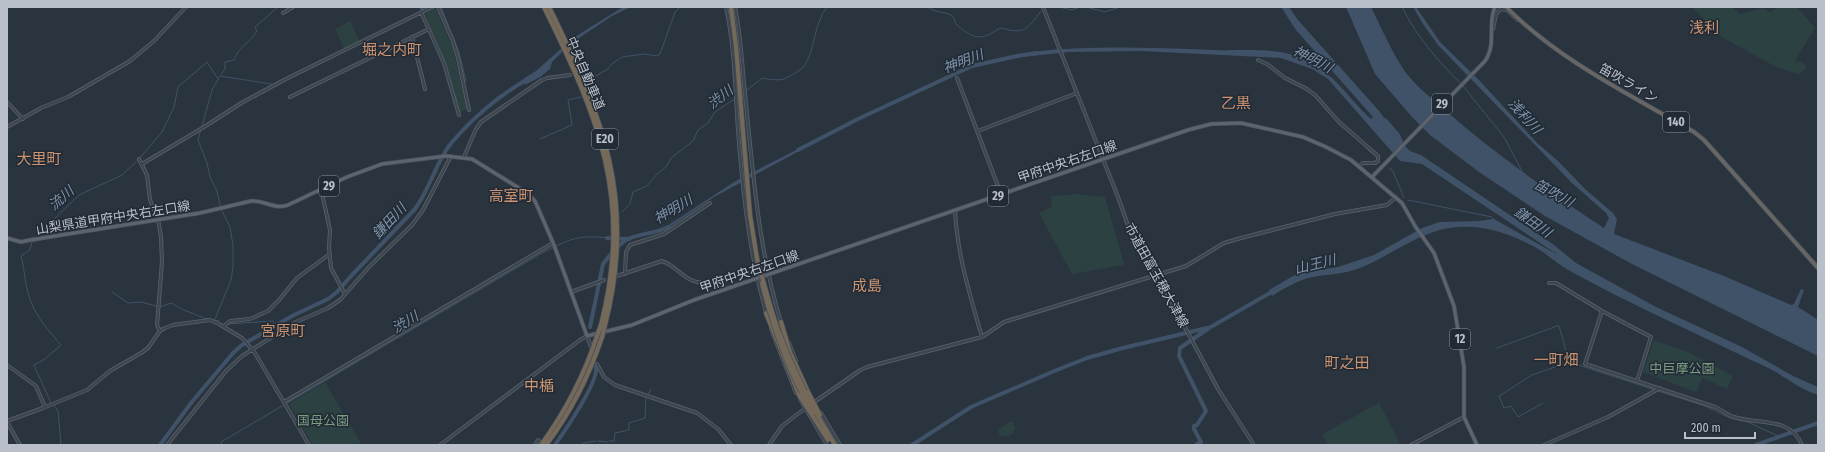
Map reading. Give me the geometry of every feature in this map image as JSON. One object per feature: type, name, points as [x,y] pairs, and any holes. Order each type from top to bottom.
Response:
[{"type":"highway","name":"中央自動車道","points":[[544,7],[563,40]]},
{"type":"highway","name":"中央自動車道","points":[[546,445],[578,396],[592,365],[603,325],[615,254],[616,233],[611,190],[601,140],[588,101],[549,7]]},
{"type":"highway","points":[[728,7],[736,47],[750,215],[757,259],[769,310],[786,357],[804,397],[828,443]]},
{"type":"highway","name":"笛吹ライン","points":[[1506,7],[1522,23],[1567,58],[1694,132],[1704,140],[1818,268]]},
{"type":"highway","points":[[757,259],[777,325],[789,356],[809,401],[835,444]]},
{"type":"highway","points":[[766,313],[799,395],[828,443]]},
{"type":"highway","points":[[781,322],[784,335],[802,379],[835,444]]},
{"type":"highway","name":"中央自動車道","points":[[540,444],[558,421],[574,392],[600,336]]},
{"type":"highway","points":[[828,443],[835,444]]},
{"type":"main road","name":"29","points":[[1372,176],[1489,55],[1492,45],[1493,16],[1496,7]]},
{"type":"main road","name":"甲府中央右左口線","points":[[587,336],[632,325],[694,300],[1199,127],[1217,124],[1241,123],[1303,137],[1330,148],[1372,176]]},
{"type":"main road","name":"29","points":[[321,189],[376,165],[446,156],[464,157],[475,160],[533,198],[537,204],[554,244],[587,336]]},
{"type":"main road","name":"12","points":[[1372,176],[1404,205],[1415,226],[1434,253],[1454,306],[1464,367],[1464,417],[1477,445]]},
{"type":"main road","name":"山梨県道甲府中央右左口線","points":[[7,238],[21,242],[158,220],[258,201],[279,208],[321,189]]},
{"type":"street","points":[[7,127],[41,108],[74,93],[130,61],[154,41],[186,7]]},
{"type":"street","points":[[283,13],[293,7]]},
{"type":"street","points":[[142,164],[202,129],[243,102],[286,79],[432,7]]},
{"type":"street","points":[[438,7],[453,41],[469,110]]},
{"type":"street","points":[[728,7],[733,52],[742,183],[751,250],[757,279],[766,313],[787,374],[805,409],[828,443]]},
{"type":"street","points":[[735,7],[742,49],[745,92],[761,237],[768,275],[781,322],[799,368],[835,444],[840,445]]},
{"type":"street","name":"市道田富玉穂大津線","points":[[1043,7],[1131,234],[1157,275],[1218,389],[1254,445]]},
{"type":"street","points":[[1493,28],[1496,14],[1502,8],[1507,10],[1522,23]]},
{"type":"street","points":[[421,12],[444,63],[459,114]]},
{"type":"street","points":[[290,97],[428,29]]},
{"type":"street","points":[[412,37],[425,89]]},
{"type":"street","points":[[1258,60],[1267,64],[1285,78],[1307,89],[1315,95],[1339,122],[1378,156],[1377,162],[1363,163],[1359,166]]},
{"type":"street","points":[[464,157],[476,129],[486,118],[542,80],[570,75]]},
{"type":"street","points":[[958,78],[1001,194]]},
{"type":"street","points":[[978,131],[1077,93]]},
{"type":"street","points":[[7,102],[23,119]]},
{"type":"street","points":[[167,445],[226,371],[242,356],[296,322],[334,304],[345,295],[366,271],[416,220],[423,210],[451,156]]},
{"type":"street","points":[[140,159],[147,175],[150,199],[158,220],[161,237],[162,254],[157,325],[160,331]]},
{"type":"street","points":[[321,189],[330,230],[331,268],[345,295]]},
{"type":"street","points":[[769,445],[782,426],[815,401],[867,367],[982,337],[1004,322],[1190,265],[1229,241],[1303,221],[1387,205],[1396,197]]},
{"type":"street","points":[[625,274],[626,252],[630,245],[664,234],[710,203]]},
{"type":"street","points":[[955,210],[956,232],[960,257],[982,337]]},
{"type":"street","points":[[285,404],[554,244]]},
{"type":"street","points":[[224,326],[230,322],[250,319],[268,311],[297,278],[330,254]]},
{"type":"street","points":[[617,276],[662,261],[669,264],[692,280],[713,282],[724,290]]},
{"type":"street","points":[[571,292],[604,280]]},
{"type":"street","points":[[1549,283],[1556,283],[1602,311],[1651,337],[1637,381]]},
{"type":"street","points":[[1602,311],[1585,364],[1715,407],[1733,417],[1781,425],[1791,429],[1802,445]]},
{"type":"street","points":[[20,445],[7,421],[45,408],[89,388],[110,370],[142,353],[148,348],[160,331],[173,325],[205,320],[214,321],[224,326],[245,341],[252,350],[309,445]]},
{"type":"street","points":[[440,445],[544,366],[587,336],[591,347]]},
{"type":"street","points":[[7,364],[36,386],[45,408]]},
{"type":"street","points":[[597,364],[604,377],[615,385],[697,413],[718,429],[731,445]]},
{"type":"street","points":[[1544,445],[1608,417],[1660,388]]},
{"type":"street","points":[[1411,445],[1464,417]]},
{"type":"street","points":[[535,445],[538,440],[540,444]]},
{"type":"green space","points":[[1692,7],[1733,7],[1739,14],[1763,8],[1770,12],[1780,7],[1797,7],[1815,28],[1795,61],[1802,62],[1807,68],[1798,74],[1776,67],[1720,36]]},
{"type":"green space","points":[[435,8],[452,45],[467,109],[460,112],[447,66],[425,14]]},
{"type":"green space","points":[[350,21],[360,42],[345,50],[335,29]]},
{"type":"green space","points":[[1076,194],[1105,197],[1124,263],[1123,265],[1072,274],[1039,213],[1052,206],[1052,196]]},
{"type":"green space","name":"中巨摩公園","points":[[1654,340],[1688,352],[1733,376],[1727,389],[1702,378],[1696,392],[1643,372]]},
{"type":"green space","name":"国母公園","points":[[325,382],[362,445],[313,445],[289,404]]},
{"type":"green space","points":[[1379,403],[1401,445],[1328,445],[1322,434]]},
{"type":"green space","points":[[1012,421],[1016,429],[1013,431],[1014,433],[1006,437],[1005,435],[1001,437],[997,430]]},
{"type":"water","points":[[623,7],[631,7],[612,16],[582,36],[552,62],[550,69],[540,77],[525,85],[523,79],[536,71],[573,38]]},
{"type":"water","points":[[1281,7],[1289,7],[1298,20],[1380,112],[1397,137],[1410,151],[1421,155],[1554,245],[1576,263],[1656,307],[1742,347],[1793,376],[1818,387],[1818,395],[1801,388],[1766,367],[1592,283],[1526,243],[1489,229],[1460,227],[1433,232],[1360,268],[1343,273],[1307,278],[1272,296],[1269,290],[1293,276],[1338,267],[1374,255],[1422,228],[1440,222],[1494,219],[1558,255],[1422,164],[1400,161],[1328,79],[1312,69],[1281,58],[1140,51],[1069,52],[1032,56],[1031,52],[1077,48],[1168,48],[1275,51],[1308,61],[1319,68],[1337,83],[1371,119],[1373,117],[1296,30]]},
{"type":"water","points":[[1346,7],[1371,7],[1402,67],[1422,90],[1502,157],[1604,228],[1609,218],[1606,213],[1572,183],[1438,45],[1413,7],[1416,7],[1440,42],[1480,81],[1537,143],[1557,160],[1585,189],[1613,213],[1617,219],[1614,234],[1724,276],[1791,305],[1794,304],[1801,289],[1804,290],[1798,307],[1818,320],[1818,356],[1630,263],[1545,216],[1479,172],[1430,135],[1412,117],[1375,74]]},
{"type":"water","points":[[802,147],[803,149],[714,197],[665,230],[664,228],[734,182]]},
{"type":"waterway","points":[[221,75],[225,69],[225,62],[234,60],[241,48],[257,31],[255,27],[278,7]]},
{"type":"waterway","points":[[441,7],[459,52],[466,81]]},
{"type":"waterway","points":[[591,92],[597,90],[592,78],[608,69],[613,63],[622,57],[644,54],[657,56],[660,54],[675,12],[680,7]]},
{"type":"waterway","name":"渋川","points":[[742,94],[762,78],[782,80],[795,73],[805,65],[809,58],[819,21],[827,7]]},
{"type":"waterway","name":"渋川","points":[[928,7],[951,15],[957,25],[972,36],[976,37],[985,36],[1002,28],[1016,31],[1025,29],[1033,22],[1041,11]]},
{"type":"waterway","name":"渋川","points":[[1059,7],[1072,10],[1079,7]]},
{"type":"waterway","name":"渋川","points":[[1086,7],[1105,12],[1120,7]]},
{"type":"waterway","points":[[1402,7],[1428,48],[1461,84]]},
{"type":"waterway","name":"神明川","points":[[798,150],[858,119],[972,66],[1037,53]]},
{"type":"waterway","name":"流川","points":[[56,234],[50,223],[79,195],[122,175],[138,160],[162,132],[174,107],[178,87],[207,62],[218,79]]},
{"type":"waterway","points":[[202,126],[212,90],[220,76],[271,84]]},
{"type":"waterway","name":"鎌田川","points":[[160,445],[191,403],[233,353],[242,345],[294,315],[328,299],[337,292],[415,209],[424,195],[441,159],[454,140],[486,108],[528,79]]},
{"type":"waterway","points":[[1463,86],[1504,137],[1522,171]]},
{"type":"waterway","name":"渋川","points":[[622,212],[630,204],[633,192],[647,186],[657,174],[666,167],[671,158],[693,141],[698,130],[708,123],[715,112],[739,96]]},
{"type":"waterway","points":[[540,139],[572,125],[568,100],[581,97]]},
{"type":"waterway","name":"鎌田川","points":[[1385,120],[1398,135],[1403,146]]},
{"type":"waterway","points":[[201,129],[198,140],[207,163],[210,177],[217,191],[221,209],[230,227],[233,246],[233,268],[231,280],[215,319]]},
{"type":"waterway","points":[[1368,150],[1377,157]]},
{"type":"waterway","points":[[1389,168],[1393,171],[1404,198]]},
{"type":"waterway","points":[[1408,200],[1492,217],[1494,220]]},
{"type":"waterway","name":"神明川","points":[[590,327],[603,264],[611,253],[628,239],[668,227]]},
{"type":"waterway","name":"流川","points":[[51,403],[34,365],[45,359],[61,345],[44,325],[29,297],[21,256],[30,250],[32,242],[55,237]]},
{"type":"waterway","name":"渋川","points":[[222,445],[221,442],[542,253],[573,239],[588,237],[607,238]]},
{"type":"waterway","points":[[607,238],[629,239]]},
{"type":"waterway","name":"山王川","points":[[1196,445],[1201,442],[1194,429],[1194,426],[1197,425],[1206,411],[1179,356],[1180,348],[1209,328],[1275,290]]},
{"type":"waterway","points":[[112,292],[128,303],[141,302],[160,307],[171,303],[204,318],[219,321]]},
{"type":"waterway","points":[[229,324],[273,321],[275,326]]},
{"type":"waterway","points":[[1497,348],[1559,326],[1569,361]]},
{"type":"waterway","points":[[912,445],[971,407],[1087,358],[1207,328]]},
{"type":"waterway","points":[[1543,403],[1518,417],[1511,406],[1504,408],[1499,396],[1532,375],[1569,362],[1655,390]]},
{"type":"waterway","name":"神明川","points":[[555,445],[587,395],[592,384],[596,367]]},
{"type":"waterway","points":[[648,395],[651,389]]},
{"type":"waterway","points":[[1658,391],[1705,406],[1730,418],[1748,422],[1778,436]]},
{"type":"waterway","points":[[609,441],[614,441],[615,433],[629,430],[629,423],[645,418],[646,398]]},
{"type":"waterway","name":"流川","points":[[54,405],[58,411],[61,445]]},
{"type":"waterway","points":[[1756,445],[1818,423]]},
{"type":"waterway","points":[[581,445],[596,441]]},
{"type":"waterway","points":[[598,441],[607,442]]},
{"type":"district","name":"浅利","points":[[1704,28]]},
{"type":"district","name":"堀之内町","points":[[392,50]]},
{"type":"district","name":"乙黒","points":[[1236,103]]},
{"type":"district","name":"大里町","points":[[39,159]]},
{"type":"district","name":"高室町","points":[[511,196]]},
{"type":"district","name":"成島","points":[[867,286]]},
{"type":"district","name":"宮原町","points":[[283,331]]},
{"type":"district","name":"一町畑","points":[[1556,360]]},
{"type":"district","name":"町之田","points":[[1347,363]]},
{"type":"district","name":"中楯","points":[[539,386]]},
{"type":"water label","name":"浅利川","points":[[1525,116]]},
{"type":"water label","name":"笛吹川","points":[[1554,193]]}]
